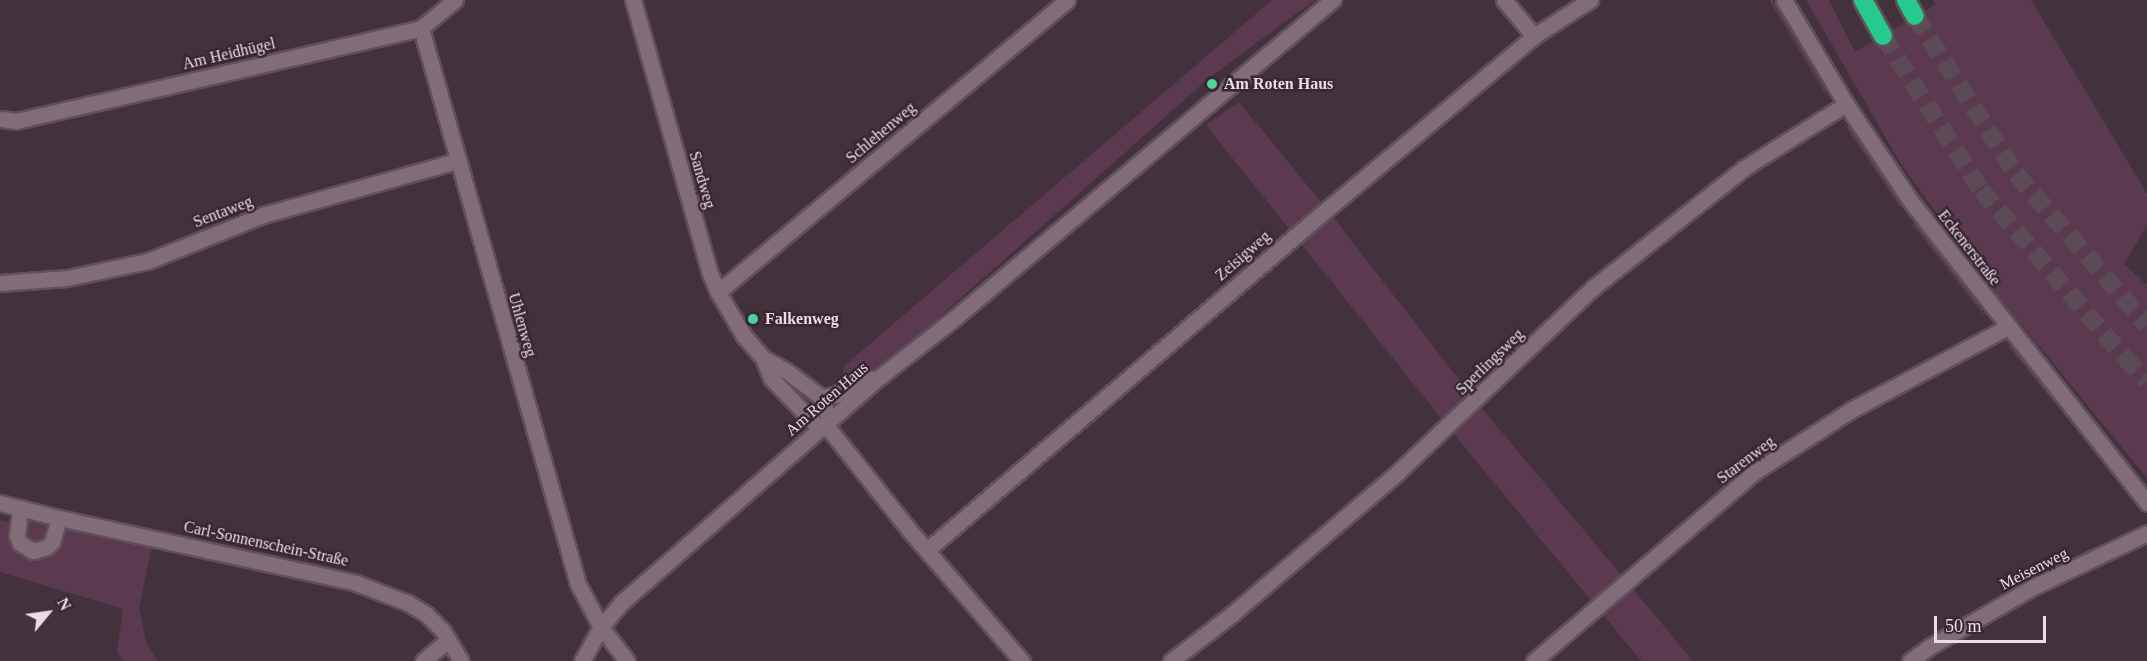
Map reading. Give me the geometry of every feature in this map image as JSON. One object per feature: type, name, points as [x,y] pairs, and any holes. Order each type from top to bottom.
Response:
[{"type":"highway","points":[[1863,0],[1883,36]]},
{"type":"street","name":"Am Heidhügel","points":[[2,119],[16,121],[421,28],[455,0]]},
{"type":"street","name":"Sandweg","points":[[633,0],[709,271],[718,292],[744,336],[763,358],[771,378],[825,424]]},
{"type":"street","name":"Schlehenweg","points":[[718,292],[1066,0]]},
{"type":"street","name":"Am Roten Haus","points":[[582,661],[601,627],[621,603],[878,379],[956,317],[1333,0]]},
{"type":"street","points":[[1504,0],[1534,36]]},
{"type":"street","name":"Zeisigweg","points":[[927,550],[1313,220],[1534,36],[1590,0]]},
{"type":"street","name":"Eckenerstraße","points":[[1784,0],[1846,104],[1912,203],[2147,503]]},
{"type":"street","name":"Uhlenweg","points":[[421,28],[578,584],[601,627],[627,661]]},
{"type":"street","name":"Sperlingsweg","points":[[1171,661],[1232,614],[1397,473],[1594,287],[1744,168],[1846,104]]},
{"type":"street","name":"Sentaweg","points":[[0,283],[67,278],[148,261],[263,215],[457,161]]},
{"type":"street","name":"Starenweg","points":[[1534,661],[1756,471],[1851,410],[2008,327]]},
{"type":"street","name":"Sandweg","points":[[763,358],[785,370],[821,397]]},
{"type":"street","points":[[878,379],[863,379],[835,395],[821,397],[825,424],[927,550],[1022,661]]},
{"type":"street","name":"Carl-Sonnenschein-Straße","points":[[0,502],[59,518],[356,583],[417,608],[435,622],[461,661]]},
{"type":"street","points":[[20,507],[17,536],[20,543],[33,551],[52,542],[59,518]]},
{"type":"street","name":"Meisenweg","points":[[1910,661],[1929,647],[2033,587],[2147,533]]},
{"type":"street","points":[[423,661],[448,640]]},
{"type":"shaded area","points":[[1272,0],[1315,0],[1209,78],[882,368],[841,387],[844,366]]},
{"type":"shaded area","points":[[1769,0],[1773,0],[1825,89],[1827,97]]},
{"type":"shaded area","points":[[1806,0],[1829,0],[1855,52],[1935,5],[1933,0],[2031,0],[2147,194],[2147,225],[2124,264],[2147,285],[2147,478],[1984,279],[1901,164]]},
{"type":"shaded area","points":[[1239,102],[1330,213],[1471,395],[1693,661],[1641,661],[1444,422],[1206,125]]},
{"type":"shaded area","points":[[1843,123],[1850,128],[1903,204],[1900,207]]},
{"type":"shaded area","points":[[1916,222],[1982,309],[1985,317],[1912,224]]},
{"type":"shaded area","points":[[2006,344],[2012,347],[2053,395],[2086,437],[2085,440]]},
{"type":"shaded area","points":[[12,515],[152,545],[139,608],[146,642],[158,661],[123,661],[117,652],[123,609],[0,572],[0,520],[10,522]]},
{"type":"tunnel","points":[[1915,16],[2016,174],[2147,325]]},
{"type":"tunnel","points":[[1883,36],[1981,190],[2124,357],[2147,380]]},
{"type":"place","name":"Am Roten Haus","points":[[1212,84]]},
{"type":"place","name":"Falkenweg","points":[[753,319]]}]
